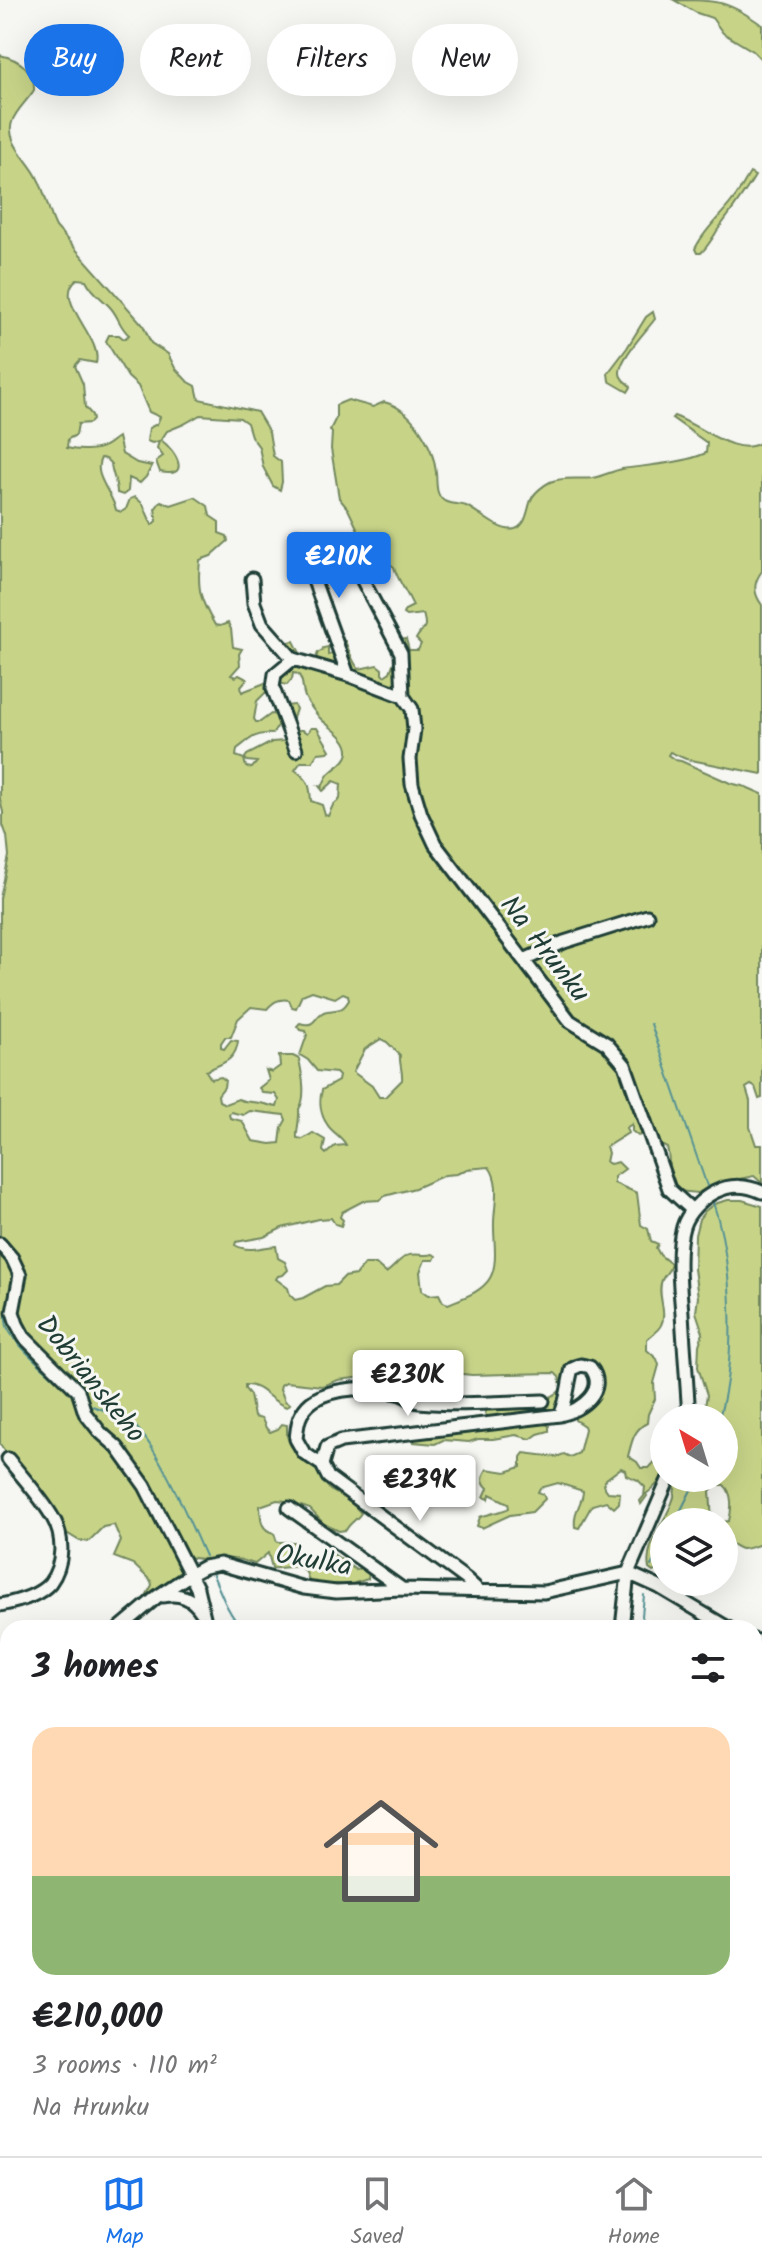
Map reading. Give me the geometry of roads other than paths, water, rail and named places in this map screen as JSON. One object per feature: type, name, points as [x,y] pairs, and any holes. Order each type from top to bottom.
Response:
[{"type":"street","points":[[298,536],[348,675]]},
{"type":"street","points":[[252,579],[254,603],[262,624],[293,659],[403,696]]},
{"type":"street","name":"Na Hrunku","points":[[363,581],[401,653],[403,696],[412,709],[414,729],[410,759],[412,784],[435,844],[570,1021],[607,1044],[625,1065],[669,1189],[692,1210]]},
{"type":"street","points":[[293,659],[275,674],[273,688],[296,750]]},
{"type":"street","points":[[524,960],[564,942],[647,916]]},
{"type":"street","points":[[688,1404],[679,1271],[683,1227],[692,1210],[719,1189],[753,1187],[762,1192]]},
{"type":"street","name":"Dobrianskeho","points":[[0,1244],[12,1258],[20,1275],[13,1312],[24,1337],[79,1394],[82,1407],[100,1432],[133,1467],[145,1486],[191,1574],[197,1588],[202,1620]]},
{"type":"street","name":"Okulka","points":[[479,1591],[328,1477],[322,1465],[304,1453],[296,1439],[301,1415],[318,1397],[339,1391],[379,1390],[401,1393],[415,1401],[543,1401]]},
{"type":"street","points":[[459,1403],[468,1425]]},
{"type":"street","points":[[322,1465],[327,1447],[341,1441],[560,1415]]},
{"type":"street","points":[[0,1605],[20,1601],[50,1583],[63,1544],[54,1519],[8,1459]]},
{"type":"street","points":[[623,1620],[628,1573],[663,1492]]},
{"type":"street","points":[[289,1508],[402,1589]]},
{"type":"street","name":"Okulka","points":[[130,1620],[191,1574],[218,1565],[251,1571],[304,1588],[336,1592],[402,1589],[544,1592],[628,1573]]},
{"type":"street","points":[[447,1565],[448,1590]]},
{"type":"street","points":[[376,1591],[378,1571]]},
{"type":"street","points":[[628,1573],[659,1587],[715,1620]]},
{"type":"street","points":[[158,1596],[174,1594],[188,1597],[198,1607],[202,1620]]},
{"type":"waterway","points":[[651,1024],[708,1189]]},
{"type":"waterway","points":[[712,1199],[724,1250],[730,1308],[728,1366],[722,1404]]},
{"type":"waterway","points":[[1,1253],[12,1274],[6,1316],[11,1334],[74,1395]]},
{"type":"waterway","points":[[85,1403],[127,1420],[142,1434],[173,1485],[205,1556]]},
{"type":"waterway","points":[[682,1508],[690,1492]]},
{"type":"waterway","points":[[213,1575],[236,1620]]},
{"type":"waterway","points":[[643,1620],[644,1595]]}]
